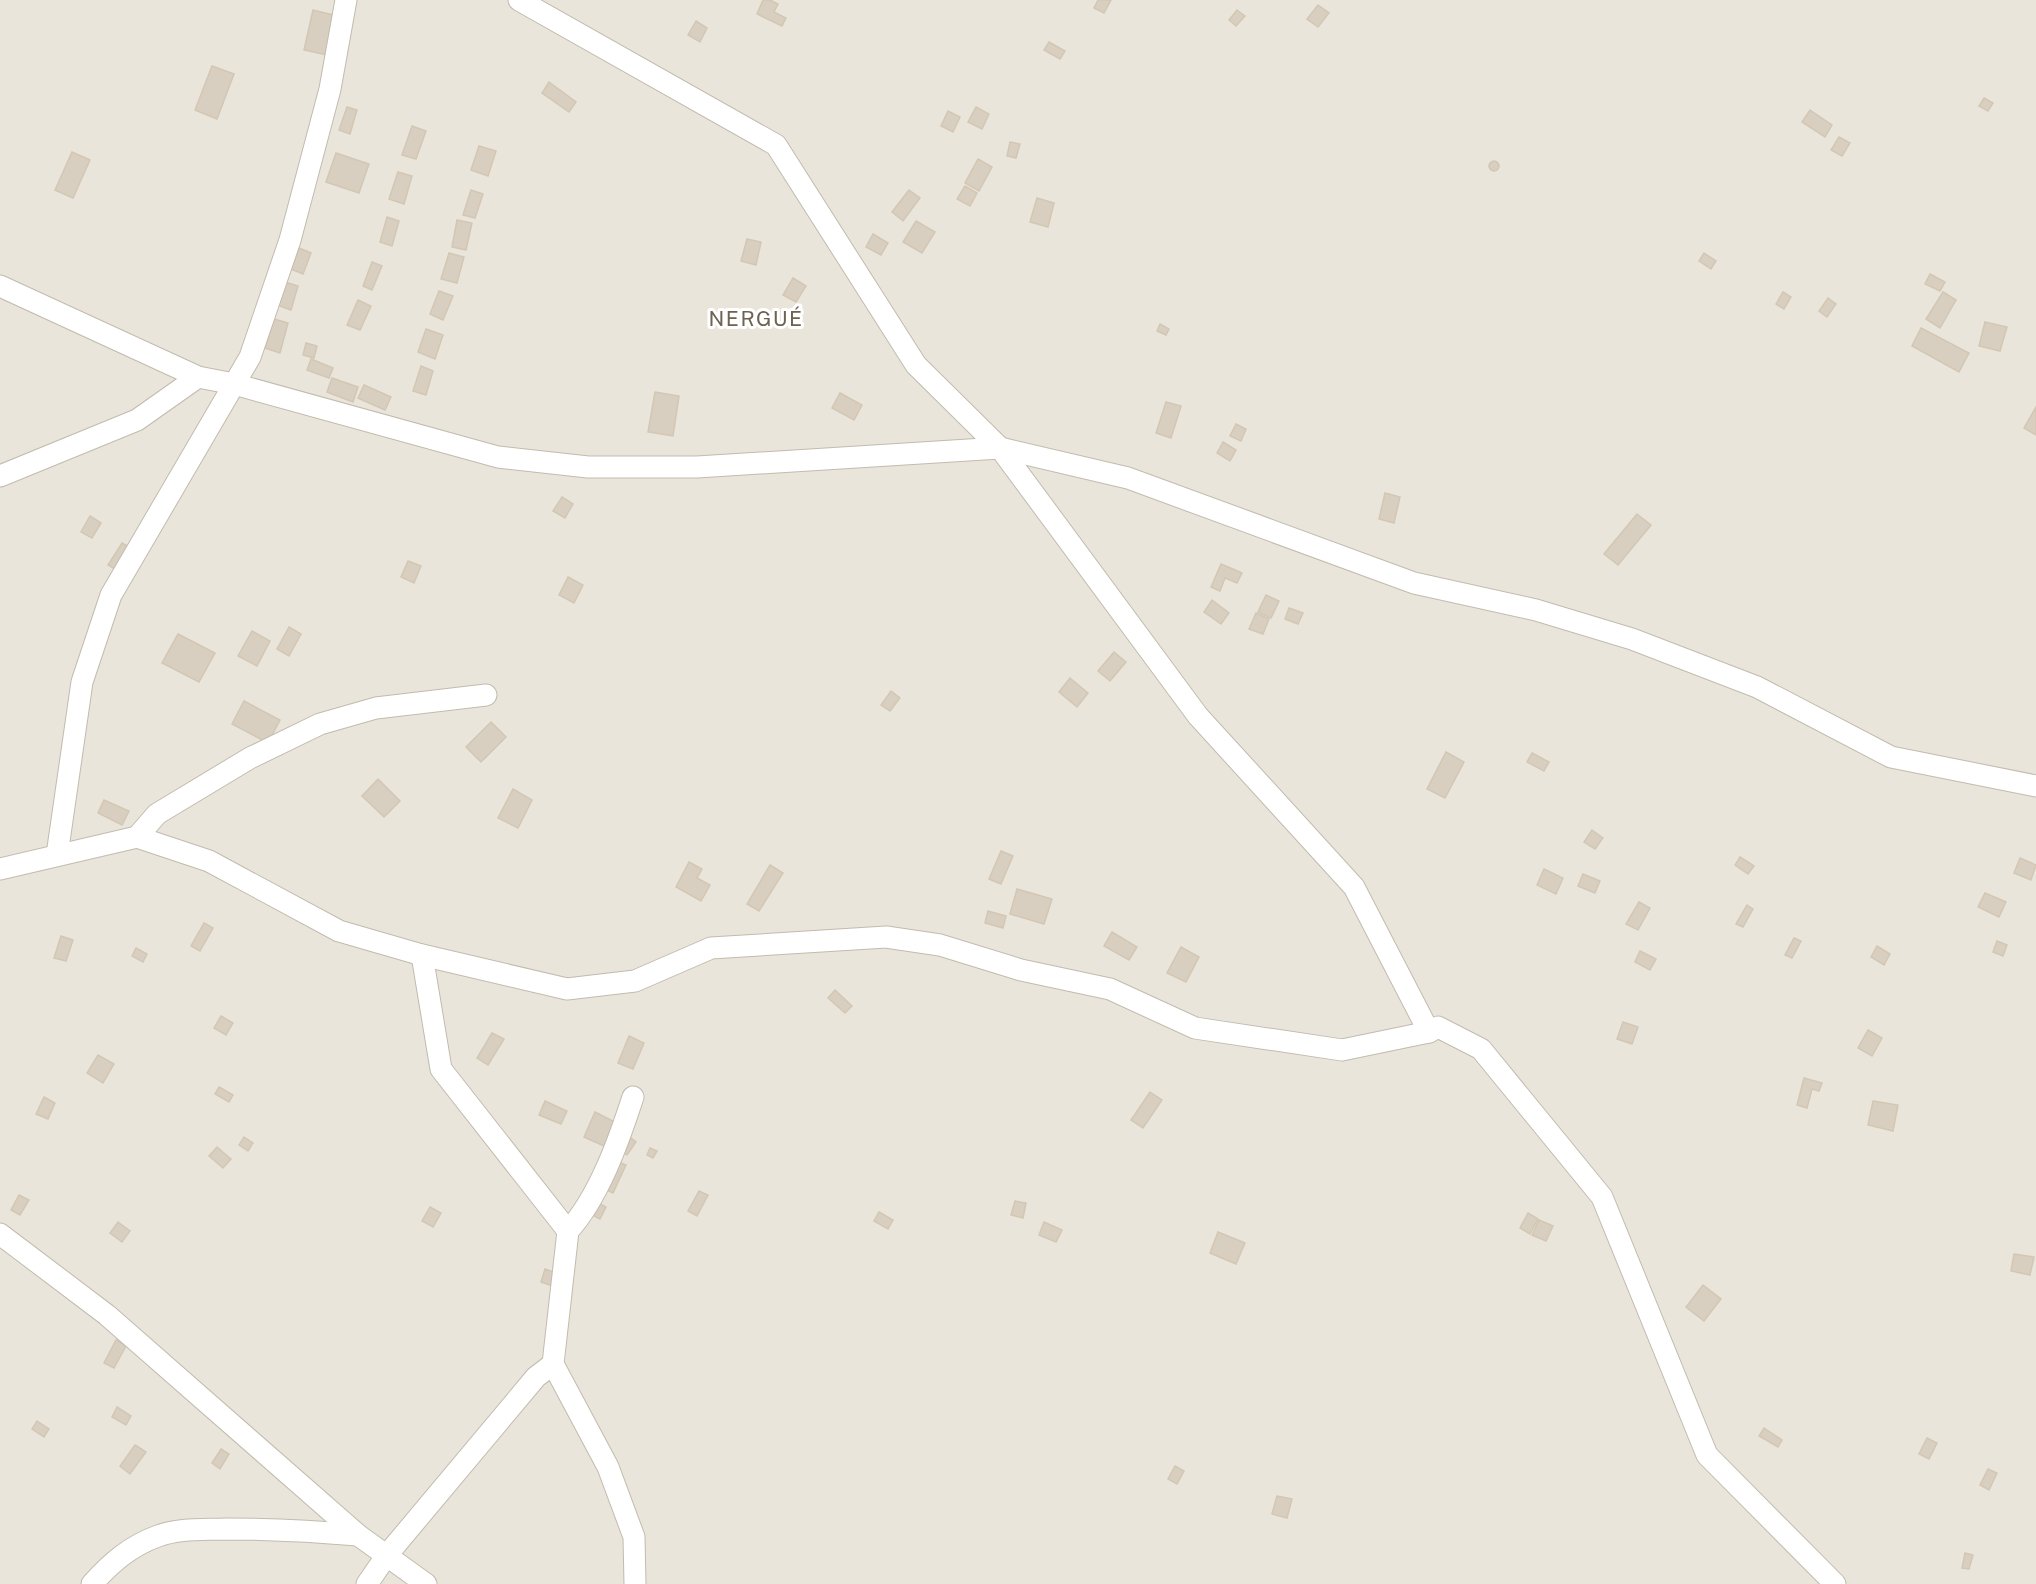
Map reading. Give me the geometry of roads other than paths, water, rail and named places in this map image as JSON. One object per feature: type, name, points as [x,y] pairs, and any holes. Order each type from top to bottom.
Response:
[{"type":"street","points":[[57,855],[82,682],[111,595],[250,357],[290,240],[330,89],[346,0]]},
{"type":"street","points":[[519,0],[776,146],[916,365],[1000,448],[1198,716],[1354,887],[1429,1032]]},
{"type":"street","points":[[0,286],[198,377],[234,384],[498,457],[588,466],[697,467],[1000,448],[1128,478],[1414,583],[1536,610],[1632,639],[1757,687],[1891,757],[2036,786]]},
{"type":"street","points":[[0,476],[137,420],[198,377]]},
{"type":"street","points":[[137,837],[157,814],[250,758],[320,724],[376,708],[486,695]]},
{"type":"street","points":[[0,869],[137,837],[209,861],[339,931],[422,955],[567,988],[635,981],[711,948],[886,937],[940,945],[1021,970],[1110,989],[1195,1028],[1341,1050],[1429,1032],[1438,1027],[1481,1050],[1602,1197],[1707,1455],[1835,1584]]},
{"type":"street","points":[[422,955],[441,1069],[568,1231]]},
{"type":"street","points":[[633,1097],[620,1139],[582,1216],[568,1231],[553,1364],[608,1467],[634,1537],[635,1584]]},
{"type":"street","points":[[0,1234],[107,1315],[358,1535],[426,1584]]},
{"type":"street","points":[[367,1584],[387,1556],[536,1377],[553,1364]]},
{"type":"street","points":[[92,1584],[112,1562],[134,1546],[159,1536],[185,1530],[287,1529],[358,1535]]},
{"type":"district","name":"NERGUÉ","points":[[756,318]]}]
